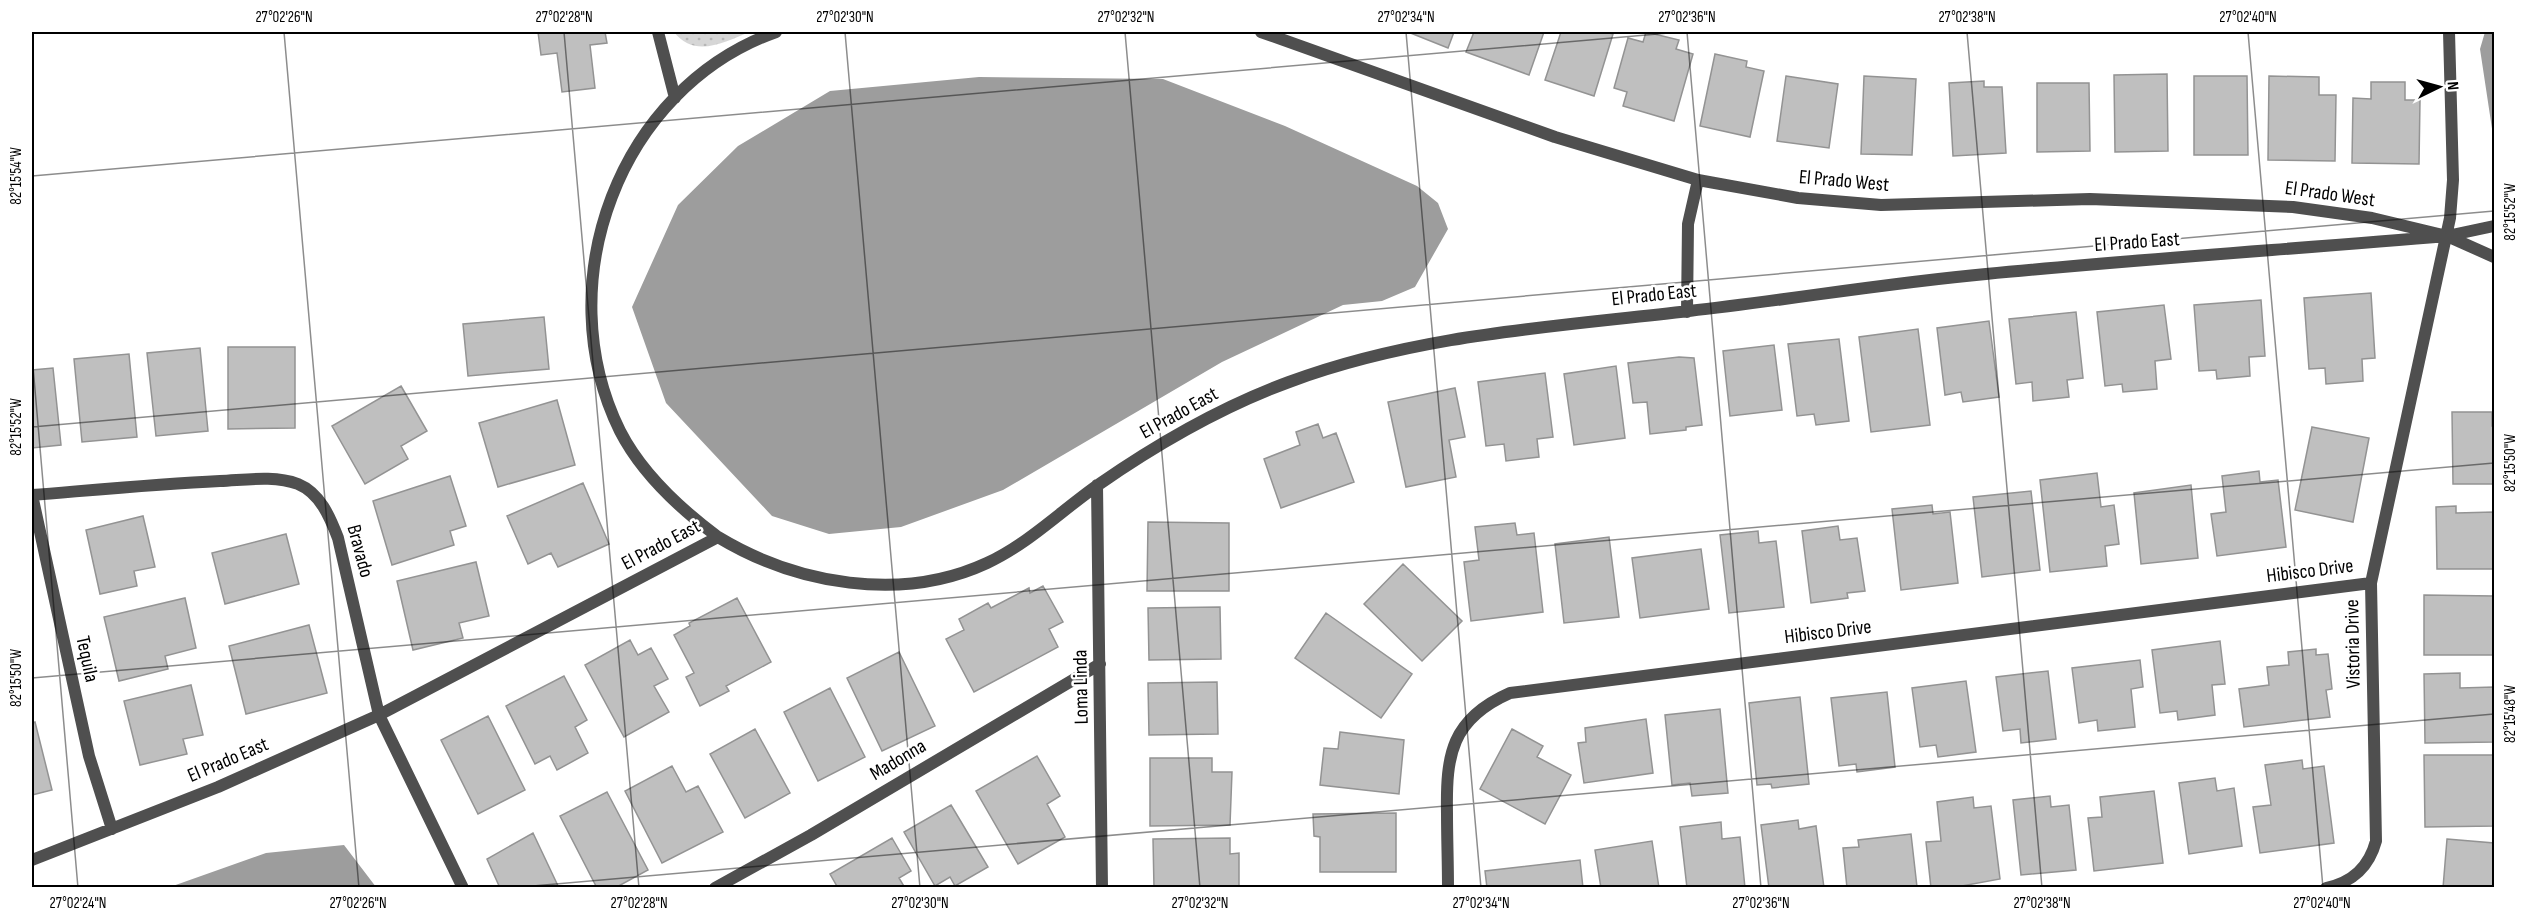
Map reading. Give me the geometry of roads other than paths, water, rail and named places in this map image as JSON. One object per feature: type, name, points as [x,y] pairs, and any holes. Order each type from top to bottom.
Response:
[{"type":"street","points":[[658,32],[675,98]]},
{"type":"street","points":[[718,537],[661,488],[621,432],[603,389],[595,353],[591,318],[592,281],[599,234],[612,190],[634,148],[653,121],[705,70],[734,52],[776,32]]},
{"type":"street","name":"El Prado West","points":[[1261,32],[1555,137],[1698,180],[1798,198],[1881,205],[2090,199],[2293,207],[2372,218],[2447,236],[2494,256]]},
{"type":"street","name":"Vistoria Drive","points":[[2326,888],[2347,881],[2361,871],[2371,857],[2376,841],[2371,583],[2447,236],[2453,180],[2449,32]]},
{"type":"street","points":[[1687,312],[1688,224],[1698,180]]},
{"type":"street","name":"El Prado East","points":[[32,860],[218,787],[379,715],[718,537],[772,564],[823,579],[856,583],[919,582],[952,575],[1002,556],[1097,485],[1162,443],[1226,408],[1286,382],[1340,364],[1392,351],[1500,331],[1687,312],[1982,274],[2447,236],[2494,226]]},
{"type":"street","name":"Bravado","points":[[32,495],[159,484],[263,479],[281,480],[308,490],[328,513],[338,538],[379,715],[463,888]]},
{"type":"street","name":"Loma Linda","points":[[1097,485],[1102,888]]},
{"type":"street","name":"Tequila","points":[[32,495],[89,756],[112,829]]},
{"type":"street","name":"Hibisco Drive","points":[[1448,888],[1447,780],[1453,745],[1460,731],[1479,710],[1510,693],[2371,583]]},
{"type":"street","name":"Madonna","points":[[715,888],[811,835],[1100,664]]}]
